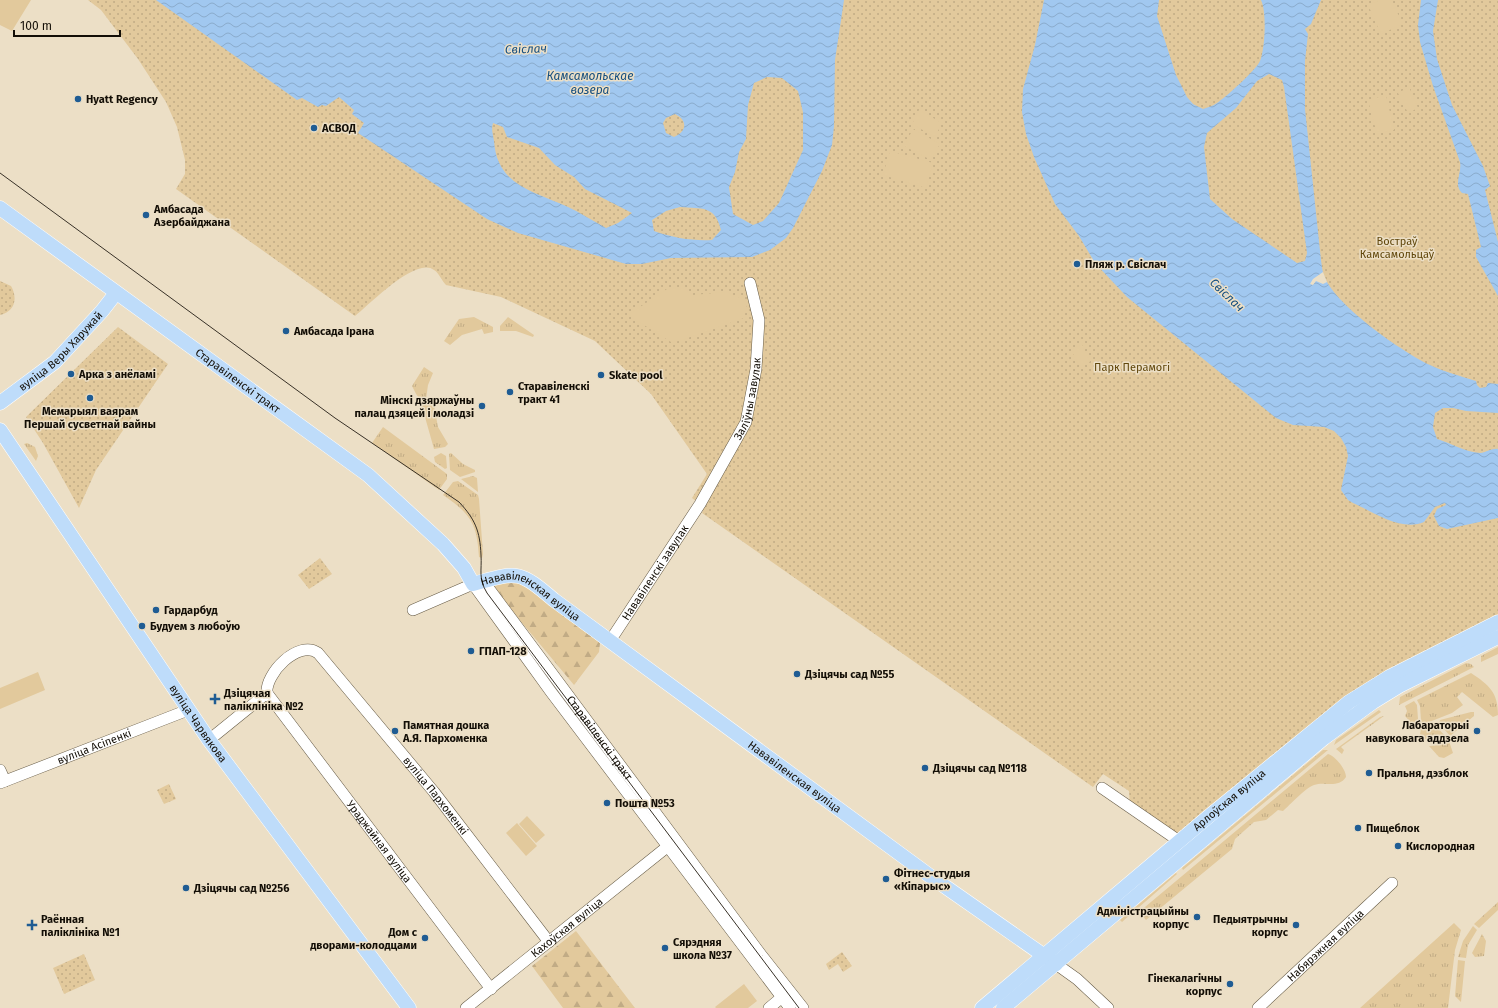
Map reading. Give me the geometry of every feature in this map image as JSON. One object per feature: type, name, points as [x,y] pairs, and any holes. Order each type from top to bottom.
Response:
[{"type":"main road","name":"Старавіленскі тракт","points":[[0,208],[368,475],[443,544],[464,568],[477,575],[479,583]]},
{"type":"main road","name":"вуліца Веры Харужай","points":[[0,403],[55,362],[102,311],[116,293]]},
{"type":"main road","name":"вуліца Чарвякова","points":[[0,430],[209,740],[409,1008]]},
{"type":"main road","name":"Нававіленская вуліца","points":[[479,583],[507,575],[524,577],[930,876],[1050,960]]},
{"type":"main road","name":"Арлоўская вуліца","points":[[1003,1008],[1050,960],[1180,841],[1349,702],[1389,677],[1498,622]]},
{"type":"main road","name":"Арлоўская вуліца","points":[[982,1008],[1050,960],[1324,738],[1373,702],[1452,659],[1498,637]]},
{"type":"main road","points":[[1452,659],[1458,652],[1456,646],[1453,645]]},
{"type":"street","name":"Заліўны завулак","points":[[700,504],[746,422],[756,369],[759,320],[750,283]]},
{"type":"street","name":"Нававіленскі завулак","points":[[610,641],[700,504]]},
{"type":"street","points":[[413,610],[479,583]]},
{"type":"street","name":"Старавіленскі тракт","points":[[479,583],[786,994],[803,1008]]},
{"type":"street","name":"вуліца Пархоменкі","points":[[267,693],[266,686],[269,679],[290,656],[306,649],[313,649],[318,652],[437,795],[549,942]]},
{"type":"street","points":[[209,740],[267,693]]},
{"type":"street","name":"Ураджайная вуліца","points":[[267,693],[491,989]]},
{"type":"street","name":"вуліца Асіпенкі","points":[[2,782],[188,710]]},
{"type":"street","points":[[0,770],[2,782]]},
{"type":"street","points":[[1102,788],[1180,841]]},
{"type":"street","name":"Кахоўская вуліца","points":[[466,1008],[672,843]]},
{"type":"street","name":"Набярэжная вуліца","points":[[1258,1008],[1392,883]]},
{"type":"street","name":"Нававіленская вуліца","points":[[1050,960],[1076,979],[1108,1008]]},
{"type":"street","points":[[769,1008],[786,994]]},
{"type":"street","name":"Старавіленскі тракт","points":[[786,994],[790,1008]]},
{"type":"green space","points":[[0,0],[31,0],[12,31],[0,25]]},
{"type":"green space","name":"Парк Перамогі","points":[[88,0],[1498,0],[1498,618],[1410,662],[1175,838],[1130,807],[1129,791],[1103,774],[1093,787],[702,513],[703,511],[700,504],[692,498],[707,474],[651,394],[595,341],[501,297],[446,285],[436,271],[426,268],[416,270],[393,284],[355,316],[176,189],[185,174],[185,160],[177,127],[166,102],[138,59],[101,10]]},
{"type":"green space","points":[[1380,0],[1391,0],[1403,24],[1381,34],[1368,5]]},
{"type":"green space","points":[[1409,87],[1418,108],[1408,113],[1398,93]]},
{"type":"green space","points":[[1386,95],[1394,130],[1377,134],[1368,100]]},
{"type":"green space","points":[[919,110],[942,123],[935,137],[912,124]]},
{"type":"green space","points":[[913,129],[940,144],[931,160],[904,146]]},
{"type":"green space","points":[[890,151],[933,163],[926,188],[883,175]]},
{"type":"green space","points":[[0,281],[11,286],[15,300],[9,311],[0,315]]},
{"type":"green space","points":[[667,289],[685,289],[693,295],[726,292],[748,301],[744,318],[679,341],[671,342],[628,315]]},
{"type":"green space","points":[[474,317],[493,327],[493,332],[484,334],[482,329],[462,335],[450,345],[444,341],[459,319]]},
{"type":"green space","points":[[508,317],[534,335],[533,337],[516,331],[500,331],[500,326]]},
{"type":"green space","points":[[118,327],[168,364],[96,470],[79,508],[43,443],[26,417]]},
{"type":"green space","points":[[1082,344],[1090,362],[1080,367],[1071,350]]},
{"type":"green space","points":[[424,367],[433,373],[428,385],[426,399],[419,397],[412,386]]},
{"type":"green space","points":[[421,403],[434,406],[438,427],[448,444],[445,447],[434,449]]},
{"type":"green space","points":[[383,427],[447,474],[447,479],[439,490],[372,443]]},
{"type":"green space","points":[[27,443],[35,447],[38,456],[36,461],[24,444]]},
{"type":"green space","points":[[441,453],[446,456],[447,468],[445,469],[435,462],[434,457]]},
{"type":"green space","points":[[451,453],[463,464],[475,470],[475,472],[460,477],[450,470],[449,454]]},
{"type":"green space","points":[[473,476],[477,478],[478,492],[461,479]]},
{"type":"green space","points":[[458,481],[478,495],[483,554],[482,558],[479,557],[476,536],[471,521],[460,508],[443,495],[453,482]]},
{"type":"green space","points":[[320,558],[332,574],[309,589],[298,575]]},
{"type":"green space","points":[[507,581],[523,583],[600,643],[599,652],[574,685],[498,594],[494,585]]},
{"type":"green space","points":[[1498,647],[1498,654],[1481,662],[1481,656]]},
{"type":"green space","points":[[1466,663],[1471,664],[1474,667],[1399,705],[1400,697]]},
{"type":"green space","points":[[38,672],[45,690],[0,709],[0,688]]},
{"type":"green space","points":[[1471,673],[1483,681],[1491,690],[1498,707],[1498,715],[1493,717],[1462,692],[1457,697],[1463,705],[1452,713],[1414,728],[1421,721],[1420,706],[1417,700]]},
{"type":"green space","points":[[1414,701],[1417,705],[1418,719],[1413,725],[1405,716],[1407,711],[1405,706]]},
{"type":"green space","points":[[1379,710],[1381,712],[1334,745],[1336,740]]},
{"type":"green space","points":[[1474,712],[1474,716],[1450,736],[1439,723],[1440,720]]},
{"type":"green space","points":[[1384,716],[1341,747],[1344,750],[1342,754],[1336,749],[1380,717]]},
{"type":"green space","points":[[1434,724],[1448,739],[1444,742],[1437,744],[1430,742],[1420,734],[1421,729]]},
{"type":"green space","points":[[1449,741],[1453,753],[1444,758],[1439,757],[1429,746],[1441,745]]},
{"type":"green space","points":[[1323,750],[1328,750],[1183,870],[1182,868]]},
{"type":"green space","points":[[1328,754],[1337,760],[1344,770],[1346,777],[1343,781],[1335,784],[1314,785],[1302,793],[1283,811],[1278,810],[1266,820],[1254,822],[1235,839],[1232,849],[1146,920],[1139,912]]},
{"type":"green space","points":[[169,784],[176,799],[164,804],[157,790]]},
{"type":"green space","points":[[527,816],[545,835],[536,843],[519,824]]},
{"type":"green space","points":[[517,823],[537,846],[526,856],[506,833]]},
{"type":"green space","points":[[1176,873],[1177,874],[1122,922],[1120,920]]},
{"type":"green space","points":[[1498,902],[1498,910],[1479,928],[1474,924]]},
{"type":"green space","points":[[1454,923],[1461,930],[1455,950],[1448,1008],[1360,1008]]},
{"type":"green space","points":[[1473,926],[1477,930],[1468,945],[1466,958],[1458,957],[1463,941]]},
{"type":"green space","points":[[576,931],[635,1008],[563,1008],[532,966]]},
{"type":"green space","points":[[1482,934],[1486,941],[1484,956],[1475,957],[1472,953]]},
{"type":"green space","points":[[842,952],[852,966],[843,972],[838,964],[829,970],[826,964]]},
{"type":"green space","points":[[84,954],[95,980],[64,994],[53,968]]},
{"type":"green space","points":[[1458,960],[1465,961],[1461,1002],[1455,996]]},
{"type":"green space","points":[[744,984],[757,1001],[748,1008],[715,1007]]},
{"type":"water","name":"Камсамольскае возера","points":[[156,0],[844,0],[835,60],[834,126],[832,145],[822,171],[793,228],[786,238],[770,250],[752,257],[671,258],[642,264],[626,264],[518,233],[487,219],[358,133],[364,123],[352,114],[354,110],[339,97],[326,106],[322,105],[318,107],[302,98],[297,100]],"holes":[[[767,77],[782,78],[798,91],[803,112],[803,150],[779,203],[763,221],[753,225],[733,214],[729,187],[735,172],[739,152],[746,139],[748,105],[754,83]],[[675,114],[682,119],[684,126],[678,135],[674,137],[666,133],[663,123],[666,118]],[[493,123],[503,127],[507,137],[539,148],[555,165],[574,177],[585,189],[632,213],[618,223],[606,228],[573,209],[519,185],[502,168],[497,156],[492,125]],[[680,207],[706,210],[715,216],[721,230],[712,240],[697,240],[669,236],[654,231],[652,220],[666,211]]]},
{"type":"water","name":"Свіслач","points":[[1044,0],[1159,0],[1157,16],[1176,75],[1187,97],[1193,104],[1203,109],[1212,106],[1227,95],[1247,77],[1260,61],[1265,30],[1264,13],[1261,0],[1321,0],[1311,24],[1305,29],[1308,34],[1305,61],[1305,109],[1324,276],[1332,289],[1343,302],[1372,327],[1403,350],[1435,367],[1476,381],[1480,388],[1486,387],[1488,383],[1498,384],[1498,413],[1443,408],[1435,413],[1433,427],[1437,439],[1463,449],[1480,453],[1498,449],[1498,518],[1447,529],[1439,526],[1434,516],[1437,509],[1446,505],[1445,503],[1435,507],[1424,522],[1406,525],[1378,516],[1353,503],[1348,500],[1341,490],[1348,456],[1346,447],[1341,438],[1334,431],[1324,427],[1293,425],[1276,418],[1127,297],[1095,263],[1079,236],[1055,204],[1034,157],[1026,134],[1022,112],[1023,89],[1035,45]],"holes":[[[1269,74],[1282,80],[1307,253],[1305,261],[1297,263],[1232,219],[1210,199],[1204,147],[1207,133],[1236,108],[1257,81]]]},
{"type":"water","points":[[1421,0],[1438,0],[1433,31],[1437,59],[1452,105],[1483,166],[1490,186],[1485,190],[1498,242],[1498,296],[1476,257],[1476,250],[1481,247],[1468,194],[1462,193],[1458,186],[1460,162],[1433,86],[1420,42],[1418,25]]},
{"type":"pier","points":[[1323,272],[1327,282],[1323,284],[1316,281],[1313,285],[1310,284],[1313,279]]},
{"type":"tram line","points":[[0,173],[335,418],[459,502],[473,520],[478,532],[481,579],[487,593],[799,1008]]},
{"type":"place","name":"Hyatt Regency","points":[[78,99]]},
{"type":"place","name":"АСВОД","points":[[314,128]]},
{"type":"place","name":"Амбасада Азербайджана","points":[[146,215]]},
{"type":"place","name":"Пляж р. Свіслач","points":[[1077,264]]},
{"type":"place","name":"Амбасада Ірана","points":[[286,331]]},
{"type":"place","name":"Арка з анёламі","points":[[71,374]]},
{"type":"place","name":"Skate pool","points":[[601,375]]},
{"type":"place","name":"Старавіленскі тракт 41","points":[[510,392]]},
{"type":"place","name":"Мемарыял ваярам Першай сусветнай вайны","points":[[90,398]]},
{"type":"place","name":"Мінскі дзяржаўны палац дзяцей і моладзі","points":[[482,406]]},
{"type":"place","name":"Гардарбуд","points":[[156,610]]},
{"type":"place","name":"Будуем з любоўю","points":[[142,626]]},
{"type":"place","name":"ГПАП-128","points":[[471,651]]},
{"type":"place","name":"Дзіцячы сад №55","points":[[797,674]]},
{"type":"place","name":"Дзіцячая паліклініка №2","points":[[215,699]]},
{"type":"place","name":"Памятная дошка А.Я. Пархоменка","points":[[395,731]]},
{"type":"place","name":"Лабараторыі навуковага аддзела","points":[[1477,731]]},
{"type":"place","name":"Дзіцячы сад №118","points":[[925,768]]},
{"type":"place","name":"Пральня, дэзблок","points":[[1369,773]]},
{"type":"place","name":"Пошта №53","points":[[607,803]]},
{"type":"place","name":"Пищеблок","points":[[1358,828]]},
{"type":"place","name":"Кислородная","points":[[1398,846]]},
{"type":"place","name":"Фітнес-студыя «Кіпарыс»","points":[[886,879]]},
{"type":"place","name":"Дзіцячы сад №256","points":[[186,888]]},
{"type":"place","name":"Адміністрацыйны корпус","points":[[1197,917]]},
{"type":"place","name":"Раённая паліклініка №1","points":[[32,925]]},
{"type":"place","name":"Педыятрычны корпус","points":[[1296,925]]},
{"type":"place","name":"Дом с дворами-колодцами","points":[[425,938]]},
{"type":"place","name":"Сярэдняя школа №37","points":[[665,948]]},
{"type":"place","name":"Гінекалагічны корпус","points":[[1230,984]]},
{"type":"park label","name":"Востраў Камсамольцаў","points":[[1397,247]]}]
